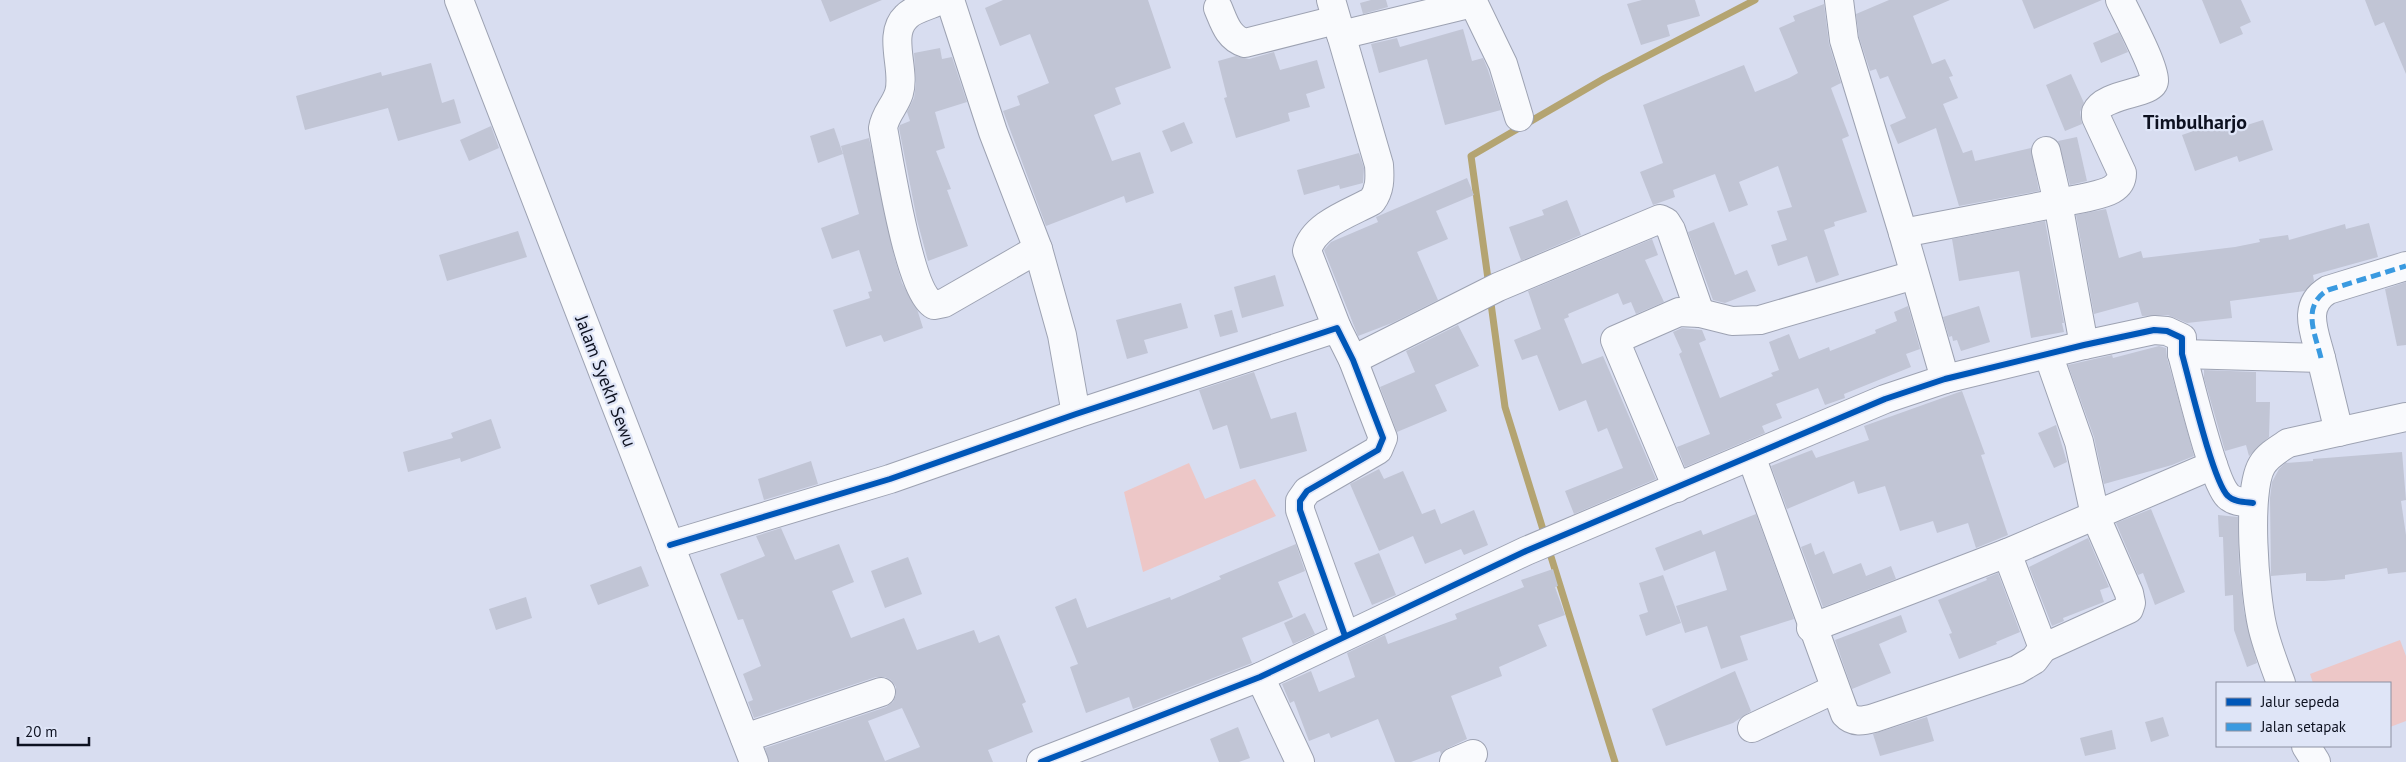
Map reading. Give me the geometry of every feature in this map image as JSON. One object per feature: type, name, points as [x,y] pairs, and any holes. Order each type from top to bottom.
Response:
[{"type":"street","name":"Jalam Syekh Sewu","points":[[459,0],[749,750]]},
{"type":"street","points":[[941,0],[906,16],[898,28],[901,76],[899,94],[884,118],[884,128],[903,234],[924,294],[934,305],[944,304],[1038,249]]},
{"type":"street","points":[[950,0],[993,132],[1038,249],[1062,335],[1076,414]]},
{"type":"street","points":[[1904,233],[2084,198],[2112,190],[2118,185],[2122,173],[2096,117],[2096,112],[2109,99],[2147,88],[2155,80],[2120,0]]},
{"type":"street","points":[[1218,8],[1230,33],[1238,41],[1244,43],[1336,19],[1473,1],[1503,64],[1519,117]]},
{"type":"street","points":[[1841,1],[1844,40],[1904,233],[1945,379]]},
{"type":"street","points":[[1336,19],[1379,165],[1380,178],[1377,194],[1372,201],[1320,230],[1310,240],[1307,251],[1337,328],[1353,360],[1382,432],[1381,445],[1378,450],[1307,491],[1300,502],[1300,510],[1345,636]]},
{"type":"street","points":[[2046,150],[2058,203],[2084,345]]},
{"type":"street","points":[[1353,360],[1498,286],[1660,218],[1672,230],[1700,313]]},
{"type":"street","points":[[2339,432],[2311,314],[2313,303],[2319,295],[2328,290],[2406,266]]},
{"type":"street","points":[[1677,488],[1615,340],[1679,312],[1700,313],[1732,321],[1760,320],[1914,274]]},
{"type":"street","points":[[670,545],[890,479],[1076,414],[1337,328]]},
{"type":"street","points":[[1041,762],[1260,677],[1526,550],[1583,528],[1885,399],[1945,379],[2154,330],[2167,331],[2182,338],[2182,354],[2213,465],[2228,497],[2253,504]]},
{"type":"street","points":[[1751,456],[1811,628],[1845,714],[1855,721],[1864,720],[2017,670],[2034,660],[2043,648],[2129,609],[2130,606],[2129,593],[2094,515],[2079,442],[2048,354]]},
{"type":"street","points":[[2182,354],[2321,358]]},
{"type":"street","points":[[2281,682],[2262,626],[2259,609],[2253,504],[2257,476],[2262,464],[2275,451],[2288,443],[2406,417]]},
{"type":"street","points":[[1811,628],[2007,552],[2213,465]]},
{"type":"street","points":[[2007,552],[2043,648]]},
{"type":"street","points":[[1260,677],[1300,762]]},
{"type":"street","points":[[1752,728],[1835,689]]},
{"type":"street","points":[[749,750],[881,692]]},
{"type":"street","points":[[2307,747],[2316,762]]},
{"type":"shaded area","points":[[1189,463],[1205,499],[1255,479],[1276,516],[1143,572],[1124,492]]},
{"type":"shaded area","points":[[2400,640],[2406,656],[2406,721],[2391,727],[2391,682],[2313,682],[2310,674]]},
{"type":"building","points":[[821,0],[882,0],[830,22]]},
{"type":"building","points":[[1003,0],[1148,0],[1171,68],[1115,88],[1121,104],[1094,115],[1112,161],[1140,152],[1154,193],[1126,203],[1124,196],[1046,226],[1003,111],[1020,105],[1017,96],[1049,83],[1030,34],[1000,46],[985,8]]},
{"type":"building","points":[[1371,0],[1386,0],[1388,7],[1363,14],[1360,3]]},
{"type":"building","points":[[1642,0],[1695,0],[1700,16],[1667,25],[1670,36],[1641,45],[1627,4]]},
{"type":"building","points":[[1889,0],[1950,0],[1913,16],[1932,64],[1945,59],[1953,76],[1949,77],[1958,98],[1943,104],[1963,153],[1972,150],[1975,161],[2031,148],[2039,191],[1959,206],[1936,128],[1898,144],[1890,125],[1906,118],[1888,76],[1880,79],[1876,69],[1870,71],[1859,37],[1856,14]]},
{"type":"building","points":[[2022,0],[2102,0],[2034,29]]},
{"type":"building","points":[[2202,0],[2241,0],[2251,22],[2240,27],[2243,34],[2220,44]]},
{"type":"building","points":[[2365,0],[2406,0],[2406,74],[2384,22],[2375,26]]},
{"type":"building","points":[[1824,4],[1829,44],[1841,83],[1831,88],[1849,136],[1842,139],[1867,212],[1834,222],[1835,226],[1824,230],[1839,275],[1816,283],[1807,256],[1778,266],[1771,245],[1787,240],[1777,211],[1792,207],[1778,166],[1739,182],[1748,205],[1729,212],[1715,174],[1673,190],[1675,197],[1653,205],[1640,172],[1663,163],[1643,105],[1744,65],[1755,92],[1798,73],[1779,28],[1795,21],[1793,16]]},
{"type":"building","points":[[1463,29],[1472,61],[1483,58],[1501,110],[1445,125],[1427,59],[1379,73],[1371,44],[1397,38],[1400,47]]},
{"type":"building","points":[[2119,32],[2128,52],[2101,63],[2093,43]]},
{"type":"building","points":[[940,48],[942,59],[952,57],[967,102],[935,112],[945,148],[936,151],[951,189],[947,190],[968,246],[928,261],[917,220],[899,128],[900,125],[910,121],[907,112],[914,98],[916,84],[914,53]]},
{"type":"building","points":[[1274,52],[1280,70],[1317,60],[1325,88],[1306,94],[1310,107],[1288,113],[1290,121],[1236,138],[1224,98],[1227,97],[1218,61],[1236,56],[1249,59]]},
{"type":"building","points":[[431,63],[442,103],[454,99],[461,123],[398,141],[388,108],[305,130],[296,96],[381,72],[382,76]]},
{"type":"building","points":[[2071,74],[2084,103],[2080,112],[2082,124],[2065,131],[2046,85]]},
{"type":"building","points":[[2245,119],[2247,125],[2263,120],[2273,150],[2239,162],[2237,156],[2195,171],[2182,135],[2205,127],[2207,131]]},
{"type":"building","points":[[1184,122],[1193,143],[1171,152],[1162,131]]},
{"type":"building","points":[[491,126],[499,148],[469,161],[460,140]]},
{"type":"building","points":[[834,128],[843,154],[818,163],[810,136]]},
{"type":"building","points":[[2077,137],[2087,181],[2070,185],[2058,141]]},
{"type":"building","points":[[869,138],[894,256],[902,283],[917,309],[923,328],[884,342],[881,335],[846,347],[833,310],[870,298],[868,292],[872,291],[859,250],[832,259],[821,228],[859,214],[841,146]]},
{"type":"building","points":[[1359,153],[1364,168],[1363,183],[1340,189],[1339,185],[1304,195],[1297,170]]},
{"type":"building","points":[[1467,178],[1474,195],[1436,211],[1448,239],[1417,252],[1438,300],[1392,323],[1358,336],[1324,250],[1331,242],[1378,222],[1376,217]]},
{"type":"building","points":[[1567,200],[1581,235],[1516,263],[1521,260],[1509,227],[1544,215],[1542,210]]},
{"type":"building","points":[[2106,209],[2119,258],[2141,251],[2143,258],[2235,247],[2260,242],[2259,239],[2288,235],[2289,240],[2345,224],[2346,229],[2369,223],[2378,257],[2313,275],[2314,281],[2305,291],[2230,301],[2232,318],[2187,323],[2168,315],[2142,316],[2138,302],[2094,314],[2076,215]]},
{"type":"building","points":[[2045,221],[2064,323],[2062,323],[2064,332],[2031,338],[2019,271],[1959,281],[1952,239]]},
{"type":"building","points":[[1714,222],[1735,275],[1747,270],[1756,291],[1725,303],[1713,300],[1688,232]]},
{"type":"building","points":[[518,231],[527,257],[447,281],[439,255]]},
{"type":"building","points":[[1652,239],[1658,255],[1645,260],[1664,302],[1636,314],[1631,302],[1623,305],[1618,293],[1568,314],[1569,317],[1564,319],[1582,364],[1603,356],[1656,479],[1574,514],[1565,491],[1623,468],[1607,428],[1598,432],[1586,400],[1559,411],[1537,355],[1522,360],[1514,340],[1541,329],[1528,291]]},
{"type":"building","points":[[1275,275],[1284,306],[1242,318],[1234,287]]},
{"type":"building","points":[[2406,282],[2406,345],[2397,346],[2385,289]]},
{"type":"building","points":[[1181,303],[1188,328],[1144,340],[1148,353],[1127,359],[1116,320]]},
{"type":"building","points":[[1908,306],[1920,349],[1906,354],[1911,367],[1844,394],[1845,398],[1825,405],[1818,388],[1776,404],[1782,418],[1762,426],[1765,433],[1685,467],[1677,447],[1710,434],[1679,354],[1682,352],[1673,332],[1682,328],[1702,330],[1706,340],[1699,343],[1720,398],[1773,376],[1771,373],[1779,370],[1769,342],[1789,334],[1799,359],[1829,347],[1830,351],[1876,333],[1875,330],[1897,321],[1894,312]]},
{"type":"building","points":[[1979,306],[1990,342],[1961,351],[1957,340],[1953,341],[1952,336],[1949,337],[1943,317]]},
{"type":"building","points":[[1232,310],[1238,332],[1220,337],[1214,315]]},
{"type":"building","points":[[1458,325],[1479,366],[1435,385],[1447,411],[1397,432],[1380,387],[1415,372],[1406,351]]},
{"type":"building","points":[[2159,346],[2166,348],[2167,358],[2194,456],[2172,465],[2104,484],[2094,437],[2068,365],[2112,355],[2113,358]]},
{"type":"building","points":[[2204,370],[2256,372],[2256,402],[2270,402],[2269,437],[2249,456],[2246,445],[2225,451],[2204,378]]},
{"type":"building","points":[[1254,372],[1271,419],[1296,412],[1307,451],[1240,469],[1227,425],[1213,430],[1199,390]]},
{"type":"building","points":[[1962,391],[1985,454],[1981,455],[2008,535],[1976,548],[1968,523],[1937,533],[1933,521],[1900,531],[1885,486],[1858,494],[1854,481],[1787,509],[1771,466],[1812,450],[1816,458],[1869,440],[1864,426]]},
{"type":"building","points":[[491,419],[501,448],[461,462],[460,458],[408,472],[403,452],[453,438],[451,433]]},
{"type":"building","points":[[2056,425],[2067,462],[2054,468],[2038,433]]},
{"type":"building","points":[[2402,452],[2406,500],[2401,501],[2406,535],[2406,572],[2388,574],[2387,568],[2345,575],[2345,579],[2324,581],[2306,581],[2306,573],[2271,576],[2270,498],[2272,482],[2279,469],[2285,463]]},
{"type":"building","points":[[811,461],[818,484],[764,500],[758,479]]},
{"type":"building","points":[[1379,469],[1384,479],[1403,471],[1422,514],[1435,509],[1441,524],[1474,510],[1488,545],[1464,555],[1461,549],[1425,564],[1413,536],[1379,551],[1350,484]]},
{"type":"building","points":[[2151,509],[2185,592],[2155,605],[2143,573],[2138,575],[2116,523]]},
{"type":"building","points":[[1756,514],[1794,619],[1740,636],[1748,660],[1721,669],[1707,626],[1685,633],[1676,606],[1727,590],[1715,551],[1664,571],[1655,548],[1701,530],[1703,535]]},
{"type":"building","points":[[2218,515],[2238,517],[2239,568],[2244,612],[2257,663],[2247,667],[2234,630],[2233,595],[2225,596],[2223,537],[2219,537]]},
{"type":"building","points":[[781,528],[795,560],[839,544],[854,582],[832,591],[851,638],[904,618],[917,650],[974,630],[979,643],[999,635],[1026,702],[1022,704],[1033,732],[988,750],[993,762],[769,762],[765,748],[886,707],[893,702],[896,695],[896,687],[891,680],[885,677],[876,677],[754,718],[748,702],[753,700],[743,674],[761,666],[743,619],[738,620],[720,574],[765,556],[756,536]],"holes":[[[902,708],[920,747],[885,761],[868,721]]]},
{"type":"building","points":[[2088,538],[2109,587],[2100,590],[2104,602],[2063,618],[2064,621],[2052,626],[2029,567]]},
{"type":"building","points":[[1811,543],[1815,555],[1824,551],[1833,574],[1861,563],[1866,576],[1891,566],[1896,579],[1823,607],[1801,547]]},
{"type":"building","points":[[1296,544],[1305,571],[1278,582],[1293,617],[1242,638],[1252,663],[1133,709],[1129,697],[1086,713],[1070,667],[1078,664],[1055,607],[1076,598],[1087,628],[1170,597],[1171,600],[1221,579],[1219,576]]},
{"type":"building","points":[[1379,553],[1396,595],[1372,605],[1354,563]]},
{"type":"building","points":[[908,557],[922,594],[885,608],[871,571]]},
{"type":"building","points":[[641,566],[649,586],[598,605],[590,585]]},
{"type":"building","points":[[1553,569],[1558,586],[1555,587],[1565,615],[1538,625],[1547,646],[1499,667],[1502,676],[1451,696],[1467,739],[1448,748],[1441,754],[1440,751],[1411,762],[1395,762],[1378,719],[1331,738],[1329,733],[1309,741],[1294,701],[1290,703],[1282,684],[1311,671],[1319,692],[1355,677],[1347,653],[1385,635],[1388,644],[1457,619],[1455,614],[1524,587],[1521,580]]},
{"type":"building","points":[[1998,573],[2020,632],[1996,642],[1997,644],[1959,659],[1949,634],[1952,633],[1938,600],[1987,580],[1986,578]]},
{"type":"building","points":[[1663,575],[1681,623],[1646,636],[1639,615],[1648,612],[1639,583]]},
{"type":"building","points":[[526,597],[532,618],[496,630],[489,609]]},
{"type":"building","points":[[1305,613],[1315,634],[1293,644],[1284,623]]},
{"type":"building","points":[[1901,615],[1907,632],[1879,644],[1891,673],[1852,689],[1835,640]]},
{"type":"building","points":[[1735,671],[1751,711],[1733,723],[1666,746],[1652,709]]},
{"type":"building","points":[[1927,717],[1934,741],[1880,756],[1873,734]]},
{"type":"building","points":[[2163,717],[2169,736],[2151,742],[2145,722]]},
{"type":"building","points":[[1238,727],[1250,758],[1239,762],[1219,762],[1210,739]]},
{"type":"building","points":[[2112,730],[2116,749],[2085,756],[2080,738]]},
{"type":"waterway","points":[[1489,286],[1471,156],[1605,78],[1755,0]]},
{"type":"waterway","points":[[1490,296],[1505,407],[1545,536]]},
{"type":"waterway","points":[[1548,547],[1615,762]]},
{"type":"marked path","points":[[2321,358],[2312,321],[2312,312],[2320,296],[2328,290],[2406,266]]},
{"type":"cycle path","points":[[670,545],[890,479],[1076,414],[1337,328],[1353,360],[1383,438],[1378,450],[1307,491],[1300,501],[1300,510],[1345,636]]},
{"type":"cycle path","points":[[1041,762],[1260,677],[1526,551],[1885,399],[1945,379],[2154,330],[2167,331],[2182,338],[2182,354],[2215,471],[2228,496],[2239,501],[2253,503]]},
{"type":"district","name":"Timbulharjo","points":[[2195,122]]}]
